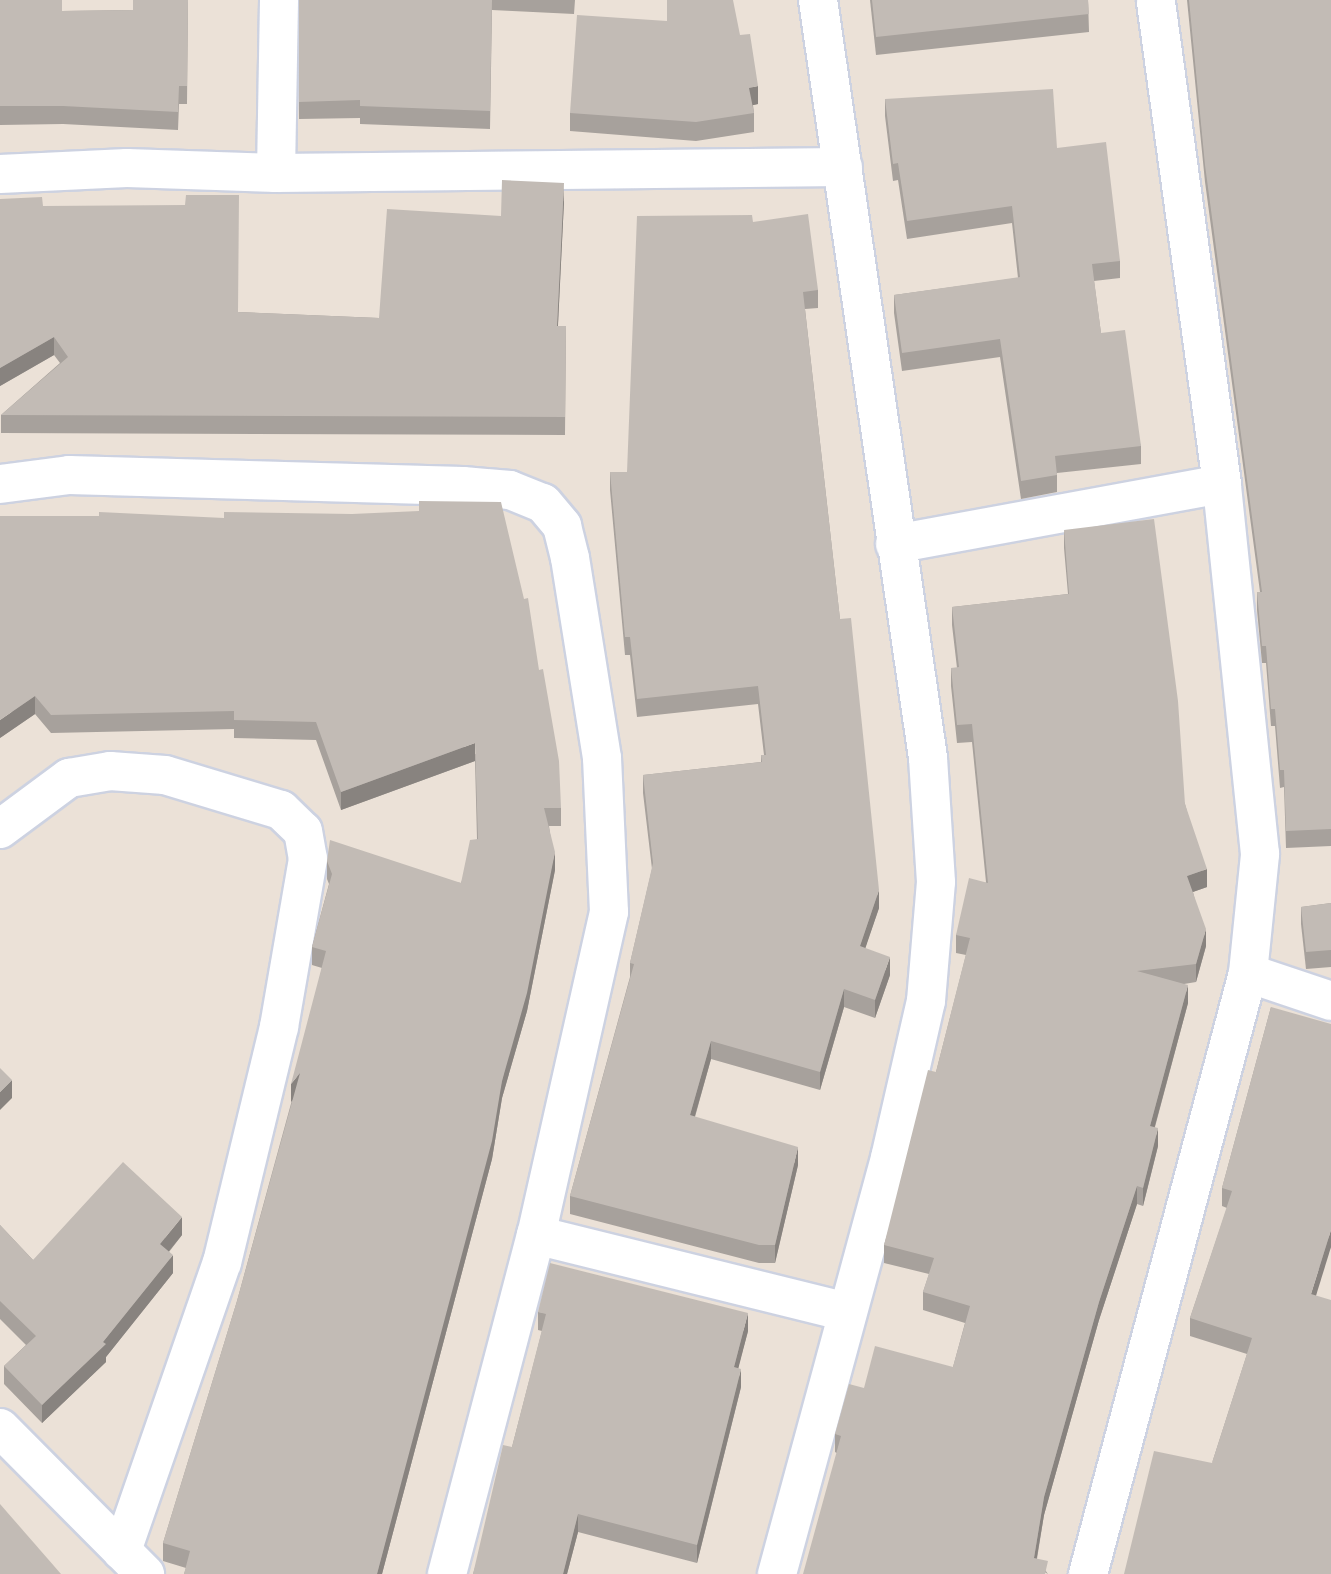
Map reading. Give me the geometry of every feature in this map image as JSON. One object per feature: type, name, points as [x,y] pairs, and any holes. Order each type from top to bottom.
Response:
[{"type":"street","points":[[276,173],[279,0]]},
{"type":"street","points":[[777,1574],[890,1158],[926,1001],[936,882],[928,758],[818,0]]},
{"type":"street","points":[[1088,1574],[1248,973],[1260,854],[1223,484],[1156,0]]},
{"type":"street","points":[[0,174],[127,168],[276,173],[843,167]]},
{"type":"street","points":[[0,484],[69,475],[463,486],[510,490],[543,503],[562,526],[602,758],[609,912],[536,1235],[447,1574]]},
{"type":"street","points":[[895,544],[1223,484]]},
{"type":"street","points":[[0,829],[69,778],[110,771],[165,775],[281,810],[303,831],[307,859],[279,1027],[222,1262],[134,1562],[0,1428]]},
{"type":"street","points":[[1248,973],[1331,1001]]},
{"type":"street","points":[[536,1235],[847,1312]]},
{"type":"building","points":[[0,0],[62,0],[62,11],[133,10],[133,0],[188,0],[187,86],[179,86],[178,112],[63,106],[0,106]]},
{"type":"building","points":[[299,0],[492,0],[490,111],[360,106],[360,100],[299,102]]},
{"type":"building","points":[[667,0],[733,0],[740,35],[750,34],[758,86],[749,88],[754,113],[696,122],[570,113],[577,15],[667,21]]},
{"type":"building","points":[[872,0],[1088,0],[1089,14],[876,37]]},
{"type":"building","points":[[1189,0],[1331,0],[1331,829],[1286,831],[1284,770],[1280,770],[1275,709],[1271,709],[1266,646],[1262,646],[1257,592],[1262,592],[1205,165]]},
{"type":"building","points":[[1053,89],[1057,148],[1106,142],[1120,261],[1092,264],[1101,333],[1125,330],[1141,446],[1055,456],[1057,475],[1021,481],[1000,339],[902,353],[894,295],[1020,277],[1012,206],[907,221],[898,163],[893,164],[885,99]]},
{"type":"building","points":[[502,180],[564,183],[557,326],[566,326],[565,417],[1,415],[68,357],[54,337],[0,368],[0,199],[42,197],[43,206],[185,205],[186,195],[239,195],[238,312],[379,318],[387,209],[501,216]]},
{"type":"building","points":[[808,214],[818,290],[803,292],[840,619],[851,618],[879,890],[860,946],[890,957],[875,1000],[844,989],[820,1072],[711,1041],[690,1115],[798,1147],[775,1245],[759,1245],[570,1196],[634,964],[630,963],[653,863],[643,775],[762,762],[761,755],[766,755],[758,686],[637,699],[630,637],[625,637],[610,472],[627,472],[637,216],[752,215],[753,222]]},
{"type":"building","points":[[419,501],[501,502],[524,599],[528,598],[539,670],[543,669],[559,761],[561,808],[544,808],[555,852],[527,993],[502,1081],[492,1141],[377,1574],[184,1574],[190,1551],[163,1543],[237,1301],[300,1073],[291,1084],[326,951],[312,947],[332,874],[327,861],[330,840],[461,883],[470,840],[478,839],[475,743],[341,792],[316,722],[234,720],[234,711],[51,715],[35,696],[0,720],[0,516],[99,516],[99,512],[224,518],[224,512],[352,514],[419,511]]},
{"type":"building","points":[[1154,519],[1178,701],[1185,804],[1207,869],[1187,876],[1206,929],[1196,964],[1137,971],[1188,985],[1150,1126],[1158,1128],[1143,1188],[1137,1186],[1099,1302],[1044,1497],[1034,1558],[1048,1561],[1045,1574],[803,1574],[841,1436],[835,1434],[849,1384],[864,1388],[875,1346],[953,1367],[970,1306],[923,1292],[934,1258],[884,1245],[928,1070],[936,1072],[970,938],[956,935],[969,878],[988,883],[972,724],[957,725],[951,668],[959,667],[952,607],[1069,594],[1064,530]]},
{"type":"building","points":[[1331,903],[1331,950],[1306,952],[1301,907]]},
{"type":"building","points":[[1271,1007],[1331,1024],[1331,1230],[1311,1294],[1331,1300],[1331,1574],[1124,1574],[1154,1451],[1212,1463],[1252,1338],[1190,1318],[1232,1191],[1222,1188]]},
{"type":"building","points":[[0,1068],[12,1080],[0,1092]]},
{"type":"building","points":[[123,1162],[182,1217],[160,1244],[173,1255],[103,1342],[106,1344],[42,1405],[4,1366],[36,1336],[0,1301],[0,1225],[33,1260]]},
{"type":"building","points":[[550,1263],[748,1313],[734,1367],[741,1369],[697,1545],[578,1514],[563,1574],[473,1574],[503,1445],[512,1447],[546,1314],[538,1312]]},
{"type":"building","points":[[0,1504],[61,1574],[0,1574]]}]
